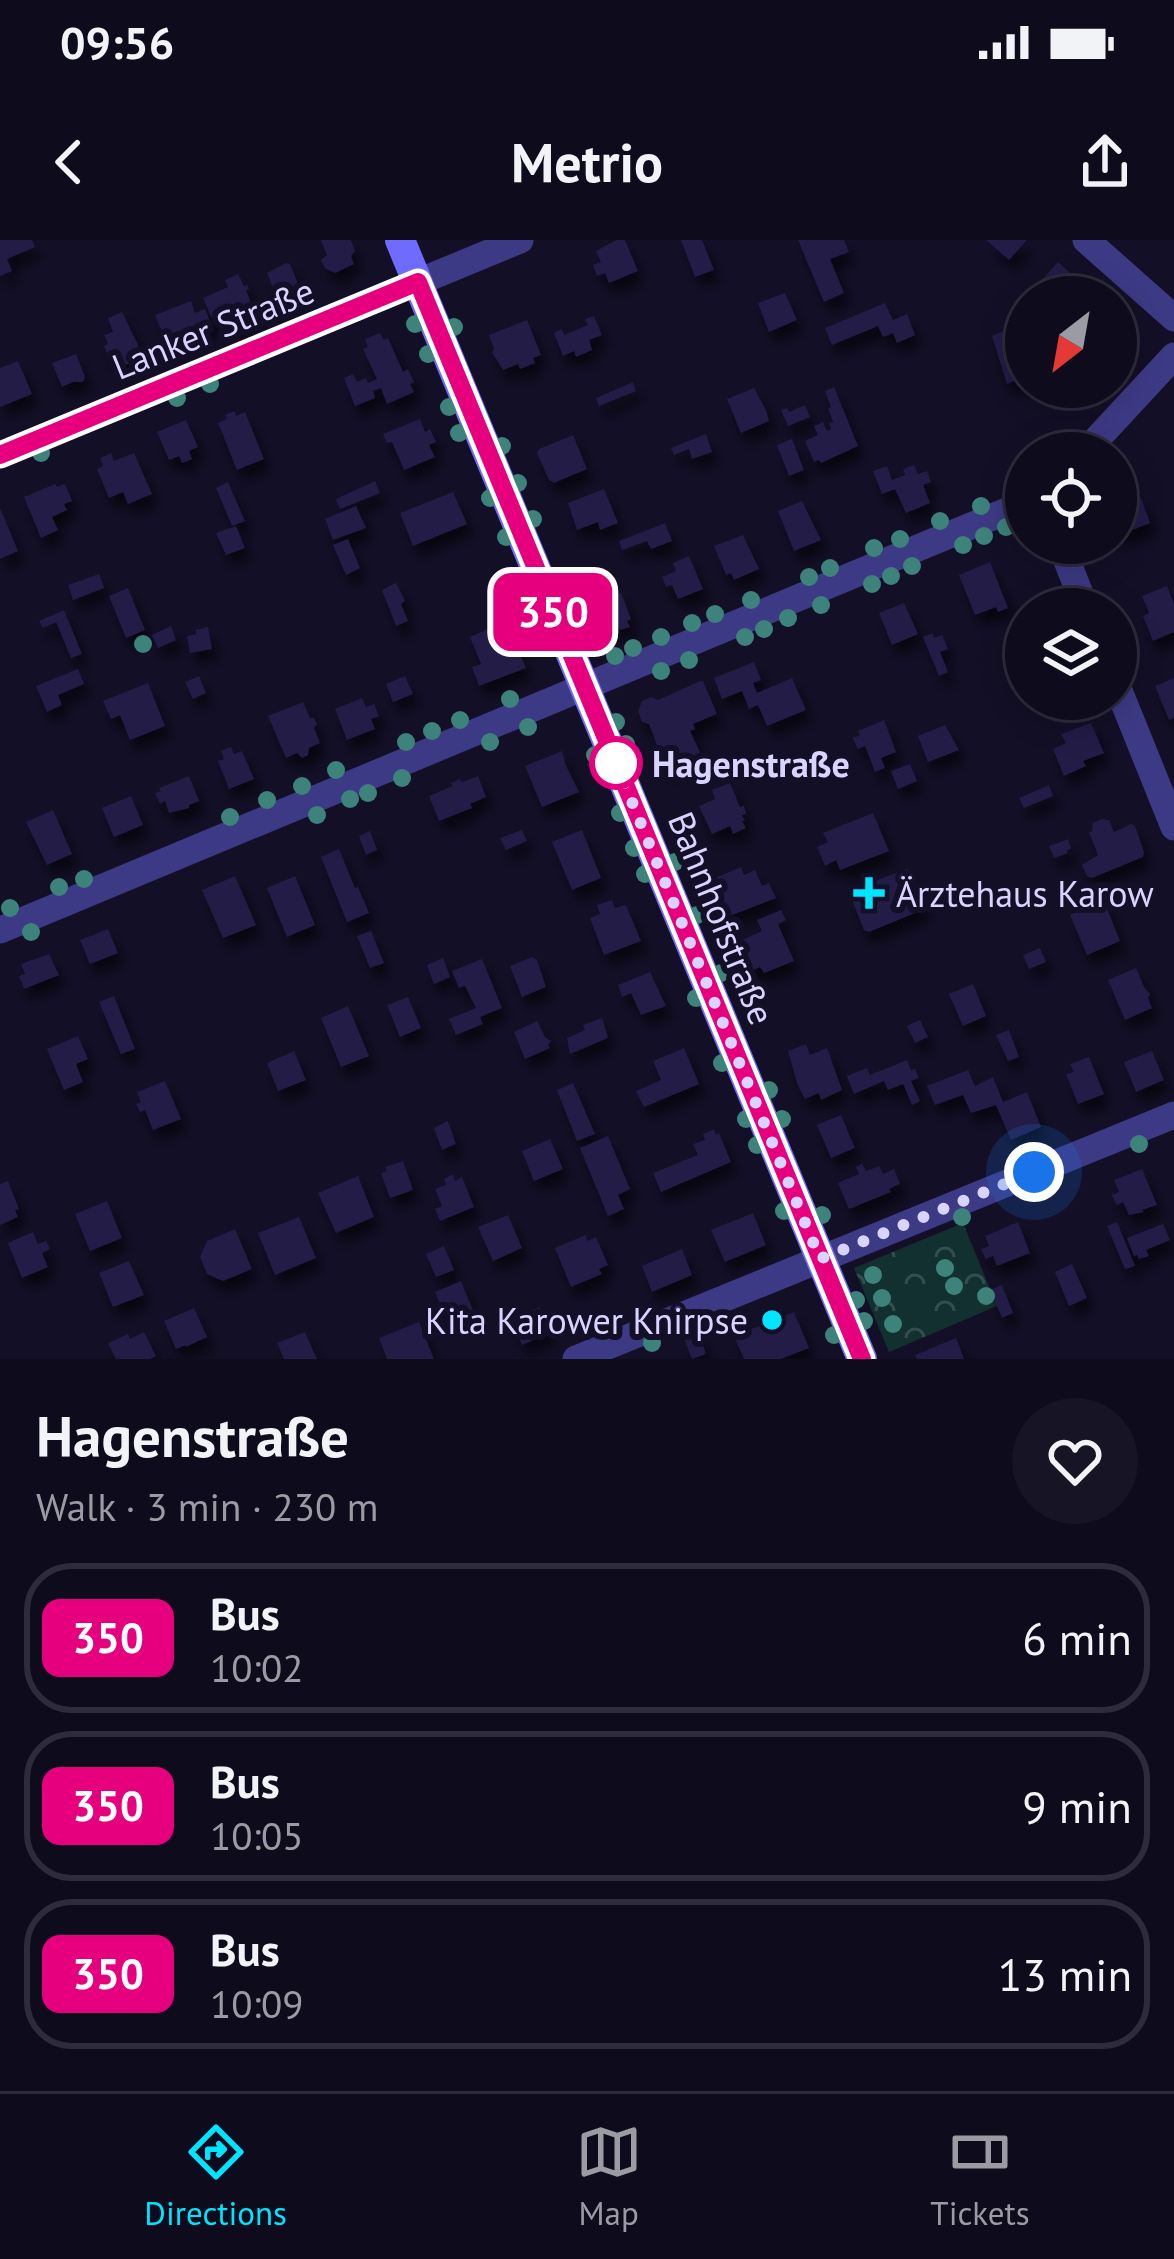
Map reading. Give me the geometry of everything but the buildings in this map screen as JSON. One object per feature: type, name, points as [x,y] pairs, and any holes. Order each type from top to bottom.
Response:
[{"type":"main road","name":"Bahnhofstraße","points":[[400,240],[862,1359]]},
{"type":"street","name":"Lanker Straße","points":[[0,454],[520,240]]},
{"type":"street","points":[[1086,240],[1174,318]]},
{"type":"street","points":[[1103,432],[1174,356]]},
{"type":"street","points":[[0,930],[1005,512]]},
{"type":"street","points":[[1131,720],[1174,826]]},
{"type":"street","points":[[576,1359],[1174,1115]]},
{"type":"green space","points":[[963,1223],[997,1306],[889,1352],[854,1268]]},
{"type":"bus line","name":"350","points":[[0,455],[418,282],[862,1359]]},
{"type":"place","name":"Hagenstraße","points":[[616,763]]},
{"type":"place","name":"Ärztehaus Karow","points":[[869,893]]},
{"type":"place","name":"Kita Karower Knirpse","points":[[772,1320]]},
{"type":"route","points":[[616,763],[820,1259],[1034,1172]]}]
